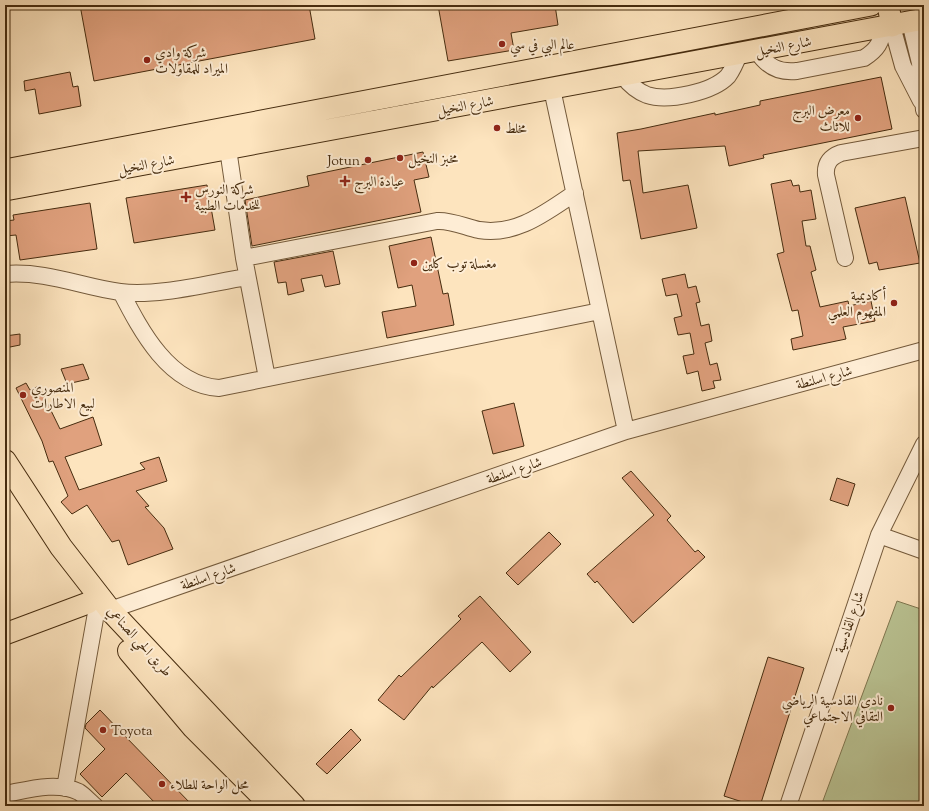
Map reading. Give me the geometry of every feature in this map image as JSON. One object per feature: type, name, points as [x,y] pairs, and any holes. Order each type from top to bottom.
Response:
[{"type":"highway","name":"طريق الحي الصناعي","points":[[5,461],[98,608],[193,727],[272,806]]},
{"type":"highway","name":"طريق الحي الصناعي","points":[[5,484],[51,556],[98,608],[294,806]]},
{"type":"main road","name":"شارع النخيل","points":[[5,170],[851,7],[871,5]]},
{"type":"main road","points":[[888,5],[903,20]]},
{"type":"main road","name":"شارع النخيل","points":[[5,190],[623,76],[903,20]]},
{"type":"main road","points":[[5,634],[98,608]]},
{"type":"street","points":[[623,76],[637,90],[646,94],[665,98],[675,96],[707,89],[718,84],[728,76],[748,52],[769,66],[788,72],[864,58],[872,53],[878,46],[882,37],[903,20],[920,63],[924,108]]},
{"type":"street","points":[[552,89],[626,431]]},
{"type":"street","points":[[845,258],[826,175],[827,164],[835,155],[841,153],[924,138]]},
{"type":"street","points":[[228,148],[244,258],[267,378]]},
{"type":"street","points":[[244,258],[437,221],[449,222],[479,230],[510,229],[530,222],[575,193]]},
{"type":"street","points":[[5,274],[22,272],[58,277],[121,292],[149,293],[248,277]]},
{"type":"street","points":[[121,292],[138,324],[153,345],[169,363],[187,379],[208,387],[219,388],[600,311]]},
{"type":"street","name":"شارع اسلنطة","points":[[98,608],[626,431],[924,350]]},
{"type":"street","name":"شارع القادسية","points":[[788,806],[879,535],[924,444]]},
{"type":"street","points":[[879,535],[924,551]]},
{"type":"street","points":[[65,788],[98,608]]},
{"type":"street","points":[[10,798],[52,787],[65,788],[79,792],[95,806]]},
{"type":"green space","name":"نادي القادسية الرياضي التقافي الاجتماعي","points":[[897,601],[924,610],[924,806],[821,806]]},
{"type":"building","name":"شركة وادي الميراد للمقاولات","points":[[80,5],[309,5],[315,39],[94,81]]},
{"type":"building","points":[[438,5],[555,5],[558,25],[511,33],[514,50],[448,61]]},
{"type":"building","points":[[70,72],[73,87],[78,86],[81,106],[39,114],[35,89],[25,91],[24,81]]},
{"type":"building","points":[[881,77],[892,129],[763,155],[764,158],[729,166],[725,146],[638,151],[643,193],[688,185],[697,228],[641,239],[630,180],[623,181],[617,133],[715,113],[715,115],[760,105],[760,101]]},
{"type":"building","points":[[423,152],[429,177],[414,180],[421,212],[252,246],[245,200],[309,186],[307,176]]},
{"type":"building","points":[[791,180],[793,186],[799,185],[800,192],[811,190],[816,219],[802,221],[806,246],[810,246],[816,270],[811,272],[820,307],[848,301],[849,306],[871,301],[875,321],[843,327],[846,339],[793,350],[791,339],[803,336],[798,310],[792,311],[777,254],[784,252],[771,184]]},
{"type":"building","points":[[207,185],[215,230],[134,243],[126,198]]},
{"type":"building","points":[[905,197],[920,263],[879,270],[877,262],[869,264],[855,208]]},
{"type":"building","points":[[90,203],[97,249],[20,260],[16,235],[5,236],[5,221],[14,220],[13,215]]},
{"type":"building","points":[[431,237],[443,294],[448,293],[454,325],[387,338],[382,312],[416,306],[412,285],[398,288],[389,246]]},
{"type":"building","points":[[333,251],[340,284],[325,287],[322,275],[301,279],[304,291],[288,295],[286,282],[278,283],[274,262]]},
{"type":"building","points":[[685,274],[688,288],[696,286],[700,302],[696,303],[701,326],[709,324],[712,341],[705,343],[710,365],[717,363],[721,380],[713,381],[715,388],[702,391],[698,371],[687,374],[683,356],[694,354],[690,333],[678,335],[674,318],[682,316],[677,294],[666,296],[662,279]]},
{"type":"building","points":[[20,334],[20,345],[5,348],[5,336]]},
{"type":"building","points":[[83,364],[89,379],[67,384],[61,369]]},
{"type":"building","points":[[26,383],[30,390],[39,386],[60,429],[93,417],[102,445],[65,457],[79,490],[145,469],[140,463],[159,457],[167,481],[136,491],[149,506],[145,507],[164,528],[173,549],[128,565],[119,540],[112,542],[87,505],[72,514],[61,502],[68,496],[53,461],[49,462],[42,441],[16,388]]},
{"type":"building","points":[[514,403],[524,446],[493,454],[482,411]]},
{"type":"building","points":[[631,471],[671,516],[667,520],[695,552],[698,550],[705,557],[633,623],[597,581],[595,583],[587,574],[654,515],[622,478]]},
{"type":"building","points":[[837,478],[855,484],[848,506],[830,500]]},
{"type":"building","points":[[549,532],[561,544],[518,585],[506,573]]},
{"type":"building","points":[[480,596],[531,652],[510,672],[482,642],[433,688],[432,686],[404,720],[378,700],[399,675],[401,677],[461,619],[458,616]]},
{"type":"building","points":[[768,657],[804,668],[760,806],[755,806],[724,796]]},
{"type":"building","points":[[100,710],[193,806],[158,806],[126,773],[102,797],[80,774],[105,749],[85,728],[86,724]]},
{"type":"building","points":[[351,729],[361,740],[327,774],[316,764]]},
{"type":"place","name":"عالم البي في سي","points":[[502,44]]},
{"type":"place","name":"شركة وادي الميراد للمقاولات","points":[[147,60]]},
{"type":"place","name":"معرض البرج للاثاث","points":[[858,118]]},
{"type":"place","name":"مخلط","points":[[497,128]]},
{"type":"place","name":"مخبز النخيل","points":[[400,158]]},
{"type":"place","name":"Jotun","points":[[368,160]]},
{"type":"place","name":"عيادة البرج","points":[[345,181]]},
{"type":"place","name":"شركة النورس للخدمات الطبية","points":[[186,197]]},
{"type":"place","name":"مغسلة توب كلين","points":[[414,263]]},
{"type":"place","name":"أكاديمية المفهوم العلمي","points":[[894,303]]},
{"type":"place","name":"المنصوري لبيع الاطارات","points":[[23,395]]},
{"type":"place","name":"نادي القادسية الرياضي التقافي الاجتماعي","points":[[891,708]]},
{"type":"place","name":"Toyota","points":[[103,730]]},
{"type":"place","name":"محل الواحة للطلاء","points":[[162,784]]}]
